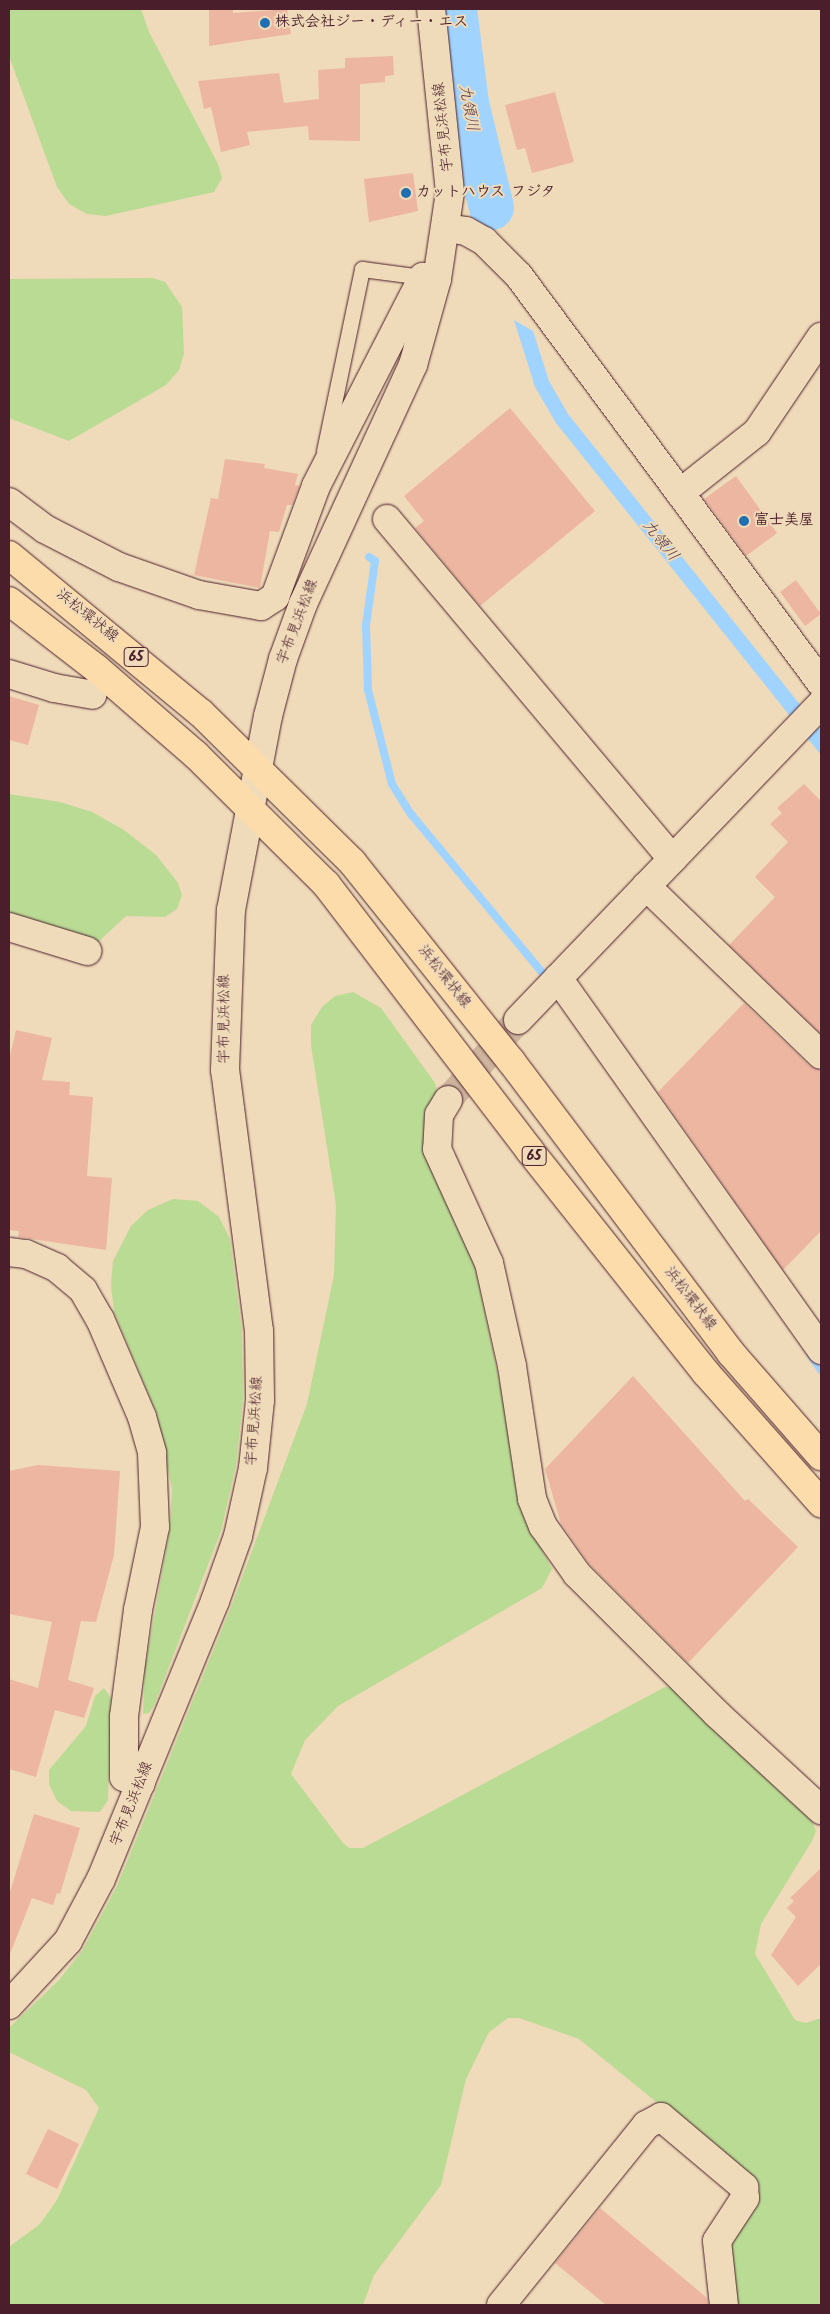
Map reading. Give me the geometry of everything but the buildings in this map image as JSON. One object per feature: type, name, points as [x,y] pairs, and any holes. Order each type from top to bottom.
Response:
[{"type":"main road","name":"浜松環状線","points":[[9,555],[144,663],[258,765],[352,862],[510,1061],[732,1353],[821,1456]]},
{"type":"main road","name":"65","points":[[9,601],[133,699],[250,807],[356,920],[530,1152],[700,1366],[821,1502]]},
{"type":"street","name":"宇布見浜松線","points":[[9,2005],[46,1969],[86,1911],[141,1784],[215,1601],[238,1536],[253,1468],[260,1400],[259,1331],[229,1123],[224,1016],[231,910],[258,765],[273,697],[300,613],[413,365],[430,278],[447,228],[449,159],[431,9]]},
{"type":"street","points":[[447,228],[466,231],[503,257],[821,683]]},
{"type":"street","points":[[9,502],[45,530],[119,567],[199,595],[261,606],[275,597],[316,486],[430,278]]},
{"type":"street","points":[[680,493],[757,432],[821,337]]},
{"type":"street","points":[[387,519],[672,859]]},
{"type":"street","points":[[9,674],[54,688],[92,694]]},
{"type":"street","points":[[518,1020],[809,716]]},
{"type":"street","points":[[646,886],[821,1055]]},
{"type":"street","points":[[9,927],[87,951]]},
{"type":"street","points":[[558,978],[821,1350]]},
{"type":"street","points":[[448,1100],[439,1114],[437,1149],[489,1263],[512,1366],[530,1490],[543,1526],[577,1574],[717,1714],[821,1810]]},
{"type":"street","points":[[9,1252],[26,1254],[57,1268],[83,1290],[100,1319],[142,1417],[152,1453],[156,1527],[138,1610],[124,1717],[124,1777],[141,1784]]},
{"type":"street","points":[[501,2305],[646,2125],[661,2117],[744,2187],[745,2198],[717,2241],[724,2305]]},
{"type":"lane","points":[[316,486],[362,269],[430,278]]},
{"type":"green space","points":[[9,9],[141,9],[149,32],[218,164],[222,178],[214,192],[106,216],[87,214],[69,204],[57,187],[9,56]]},
{"type":"green space","points":[[153,278],[165,282],[182,307],[184,354],[179,370],[166,385],[69,441],[9,418],[9,279]]},
{"type":"green space","points":[[9,794],[60,802],[92,812],[124,830],[156,855],[178,883],[182,895],[177,909],[165,917],[126,916],[96,944],[9,921]]},
{"type":"green space","points":[[353,992],[381,1008],[435,1083],[532,1531],[552,1569],[542,1588],[338,1706],[305,1740],[291,1774],[343,1843],[349,1848],[363,1848],[665,1687],[672,1688],[809,1814],[816,1831],[812,1841],[761,1924],[755,1954],[795,2020],[806,2023],[821,2018],[821,2305],[732,2305],[724,2252],[743,2173],[579,2039],[519,2018],[508,2018],[489,2032],[466,2079],[441,2185],[374,2275],[363,2305],[9,2305],[9,2247],[40,2224],[57,2200],[99,2108],[86,2090],[9,2052],[9,2028],[59,1980],[82,1951],[117,1886],[231,1607],[307,1404],[334,1275],[336,1205],[311,1045],[311,1025],[322,1007],[335,996]]},
{"type":"green space","points":[[173,1199],[198,1201],[219,1217],[230,1239],[242,1332],[243,1399],[236,1466],[221,1531],[154,1706],[149,1713],[143,1714],[145,1667],[170,1529],[172,1489],[156,1412],[114,1312],[111,1285],[113,1261],[131,1226],[148,1210]]},
{"type":"green space","points":[[104,1688],[111,1698],[108,1800],[100,1812],[71,1811],[57,1801],[49,1784],[49,1770],[86,1726],[95,1696]]},
{"type":"water","points":[[514,320],[533,331],[549,381],[568,414],[821,731],[821,755],[556,423],[535,387]]},
{"type":"waterway","name":"九領川","points":[[454,9],[466,103],[491,207]]},
{"type":"waterway","points":[[369,557],[375,561],[366,625],[368,690],[392,784],[411,814],[541,971]]},
{"type":"waterway","points":[[811,1355],[821,1370]]},
{"type":"tunnel","points":[[448,1100],[518,1020]]},
{"type":"place","name":"株式会社ジー・ディー・エス","points":[[265,23]]},
{"type":"place","name":"カットハウス フジタ","points":[[406,193]]},
{"type":"place","name":"富士美屋","points":[[744,521]]}]
